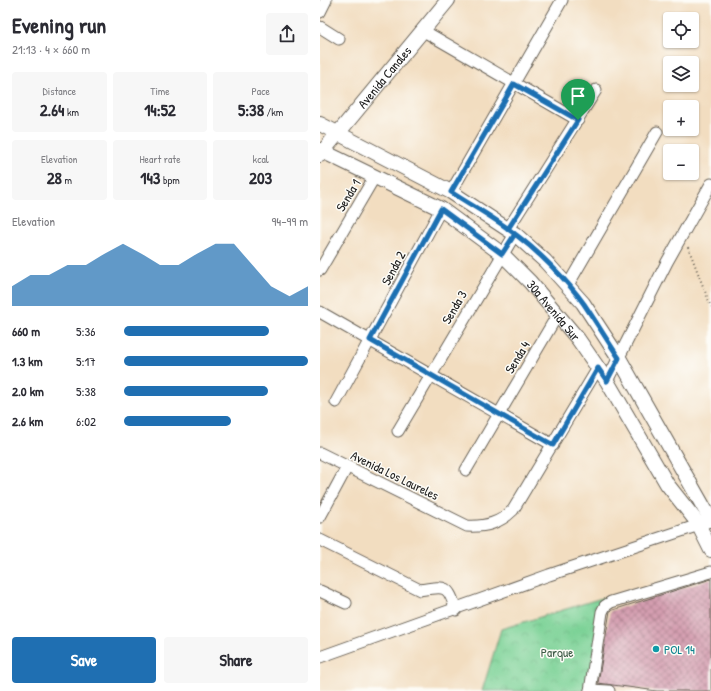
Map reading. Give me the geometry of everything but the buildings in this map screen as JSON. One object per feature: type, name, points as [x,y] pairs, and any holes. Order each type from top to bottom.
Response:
[{"type":"street","points":[[320,12],[326,0]]},
{"type":"street","name":"Avenida Canales","points":[[321,152],[448,0]]},
{"type":"street","points":[[451,192],[562,0]]},
{"type":"street","points":[[320,27],[339,39]]},
{"type":"street","points":[[422,30],[578,120]]},
{"type":"street","name":"Senda 3","points":[[398,431],[502,254],[512,231],[596,90]]},
{"type":"street","name":"30a Avenida Sur","points":[[320,124],[451,192],[512,231],[545,261],[568,285],[583,303],[619,358],[707,522],[711,550]]},
{"type":"street","points":[[568,285],[657,132]]},
{"type":"street","name":"30a Avenida Sur","points":[[321,152],[375,176],[441,209],[502,254],[558,314],[598,368],[667,484],[685,505],[707,522]]},
{"type":"street","name":"Senda 1","points":[[320,270],[375,176]]},
{"type":"street","points":[[607,381],[683,232],[711,184]]},
{"type":"street","name":"Senda 2","points":[[336,402],[441,209]]},
{"type":"street","points":[[320,312],[553,445]]},
{"type":"street","name":"Senda 4","points":[[466,470],[558,314]]},
{"type":"street","name":"Avenida Los Laureles","points":[[320,453],[457,521],[468,526],[481,527],[505,518],[513,510],[598,368]]},
{"type":"street","points":[[320,517],[347,466]]},
{"type":"street","points":[[320,657],[456,610],[549,575],[707,522]]},
{"type":"street","points":[[320,540],[420,590],[437,587],[448,589],[451,592],[456,610]]},
{"type":"street","points":[[609,691],[590,690],[602,612],[605,606],[611,602],[711,572]]},
{"type":"street","points":[[320,590],[346,603]]},
{"type":"path","points":[[683,232],[711,307]]},
{"type":"green space","name":"Parque","points":[[605,597],[590,691],[482,691],[501,629]]},
{"type":"place","name":"POL 14","points":[[656,649]]},
{"type":"route","points":[[578,120],[508,229],[515,234],[502,254],[441,209],[370,340],[553,445],[598,368],[607,381],[619,358],[583,303],[545,261],[515,234],[451,192],[514,84],[578,120]]}]
